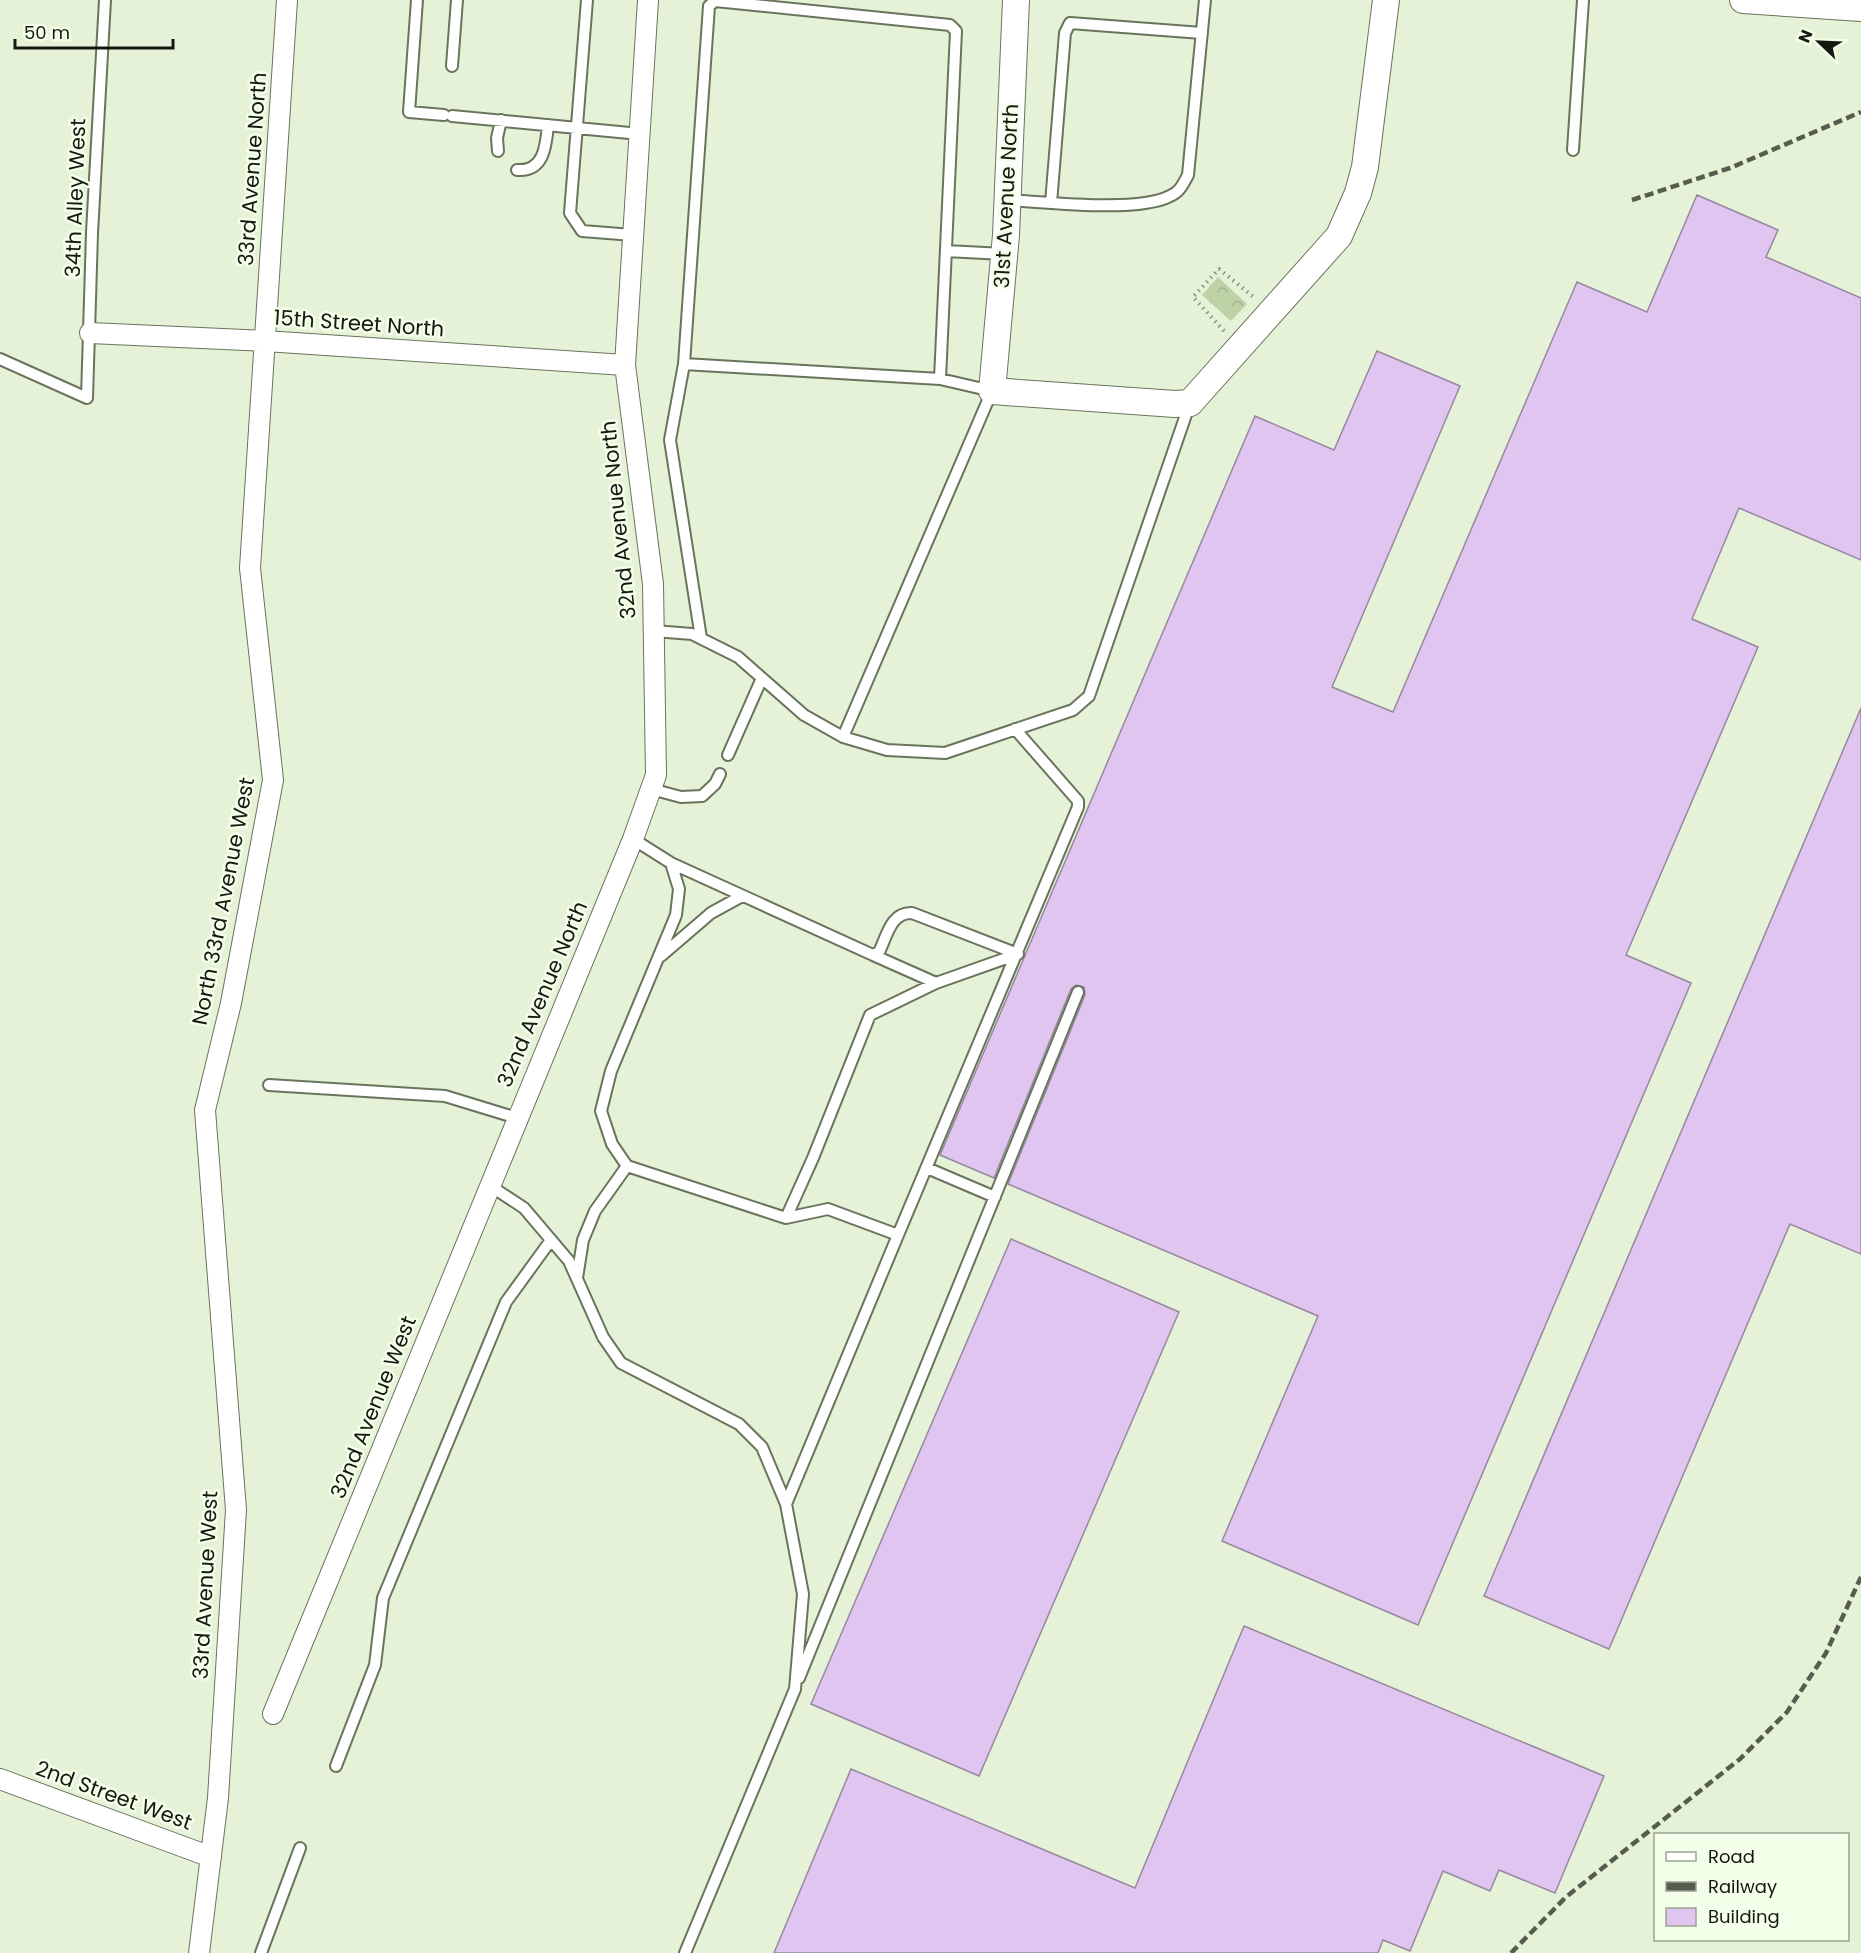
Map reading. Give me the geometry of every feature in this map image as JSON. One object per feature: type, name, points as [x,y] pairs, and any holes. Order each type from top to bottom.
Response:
[{"type":"street","name":"33rd Avenue North","points":[[265,341],[287,0]]},
{"type":"street","name":"32nd Avenue North","points":[[517,1118],[633,839],[656,775],[653,584],[625,365],[648,0]]},
{"type":"street","name":"31st Avenue North","points":[[992,391],[1004,254],[1016,0]]},
{"type":"street","points":[[992,391],[1190,403],[1339,236],[1358,193],[1365,167],[1386,0]]},
{"type":"street","points":[[1743,0],[1861,8]]},
{"type":"street","name":"15th Street North","points":[[90,333],[265,341],[625,365]]},
{"type":"street","name":"North 33rd Avenue West","points":[[205,1110],[231,1003],[273,780],[250,568],[265,341]]},
{"type":"street","name":"33rd Avenue West","points":[[199,1953],[218,1798],[236,1510],[205,1110]]},
{"type":"street","name":"32nd Avenue West","points":[[273,1713],[517,1118]]},
{"type":"street","name":"2nd Street West","points":[[0,1779],[211,1857]]},
{"type":"lane","name":"34th Alley West","points":[[0,359],[87,398],[92,222],[105,0]]},
{"type":"lane","points":[[417,0],[409,112],[640,134]]},
{"type":"lane","points":[[452,66],[457,0]]},
{"type":"lane","points":[[588,0],[570,213],[582,231],[633,235]]},
{"type":"lane","points":[[1007,200],[1091,205],[1159,201],[1180,190],[1188,176],[1205,0]]},
{"type":"lane","points":[[1573,150],[1583,0]]},
{"type":"lane","points":[[701,638],[670,440],[684,364],[709,6],[715,1],[950,25],[954,28],[940,379]]},
{"type":"lane","points":[[1051,203],[1065,33],[1070,23],[1202,33]]},
{"type":"lane","points":[[498,151],[497,138],[501,120]]},
{"type":"lane","points":[[517,170],[528,171],[539,163],[545,149],[548,125]]},
{"type":"lane","points":[[946,251],[1004,254]]},
{"type":"lane","points":[[684,364],[940,379],[992,391],[843,737]]},
{"type":"lane","points":[[654,631],[692,634],[701,638],[738,657],[804,715],[843,737],[887,750],[945,753],[1073,710],[1089,696],[1190,403]]},
{"type":"lane","points":[[728,755],[762,678]]},
{"type":"lane","points":[[786,1504],[1079,804],[1016,729]]},
{"type":"lane","points":[[651,789],[681,797],[702,796],[715,784],[720,774]]},
{"type":"lane","points":[[633,839],[671,863],[936,983]]},
{"type":"lane","points":[[671,863],[679,889],[676,915],[611,1071],[602,1111],[612,1144],[627,1166],[786,1218],[828,1209],[898,1235]]},
{"type":"lane","points":[[658,959],[711,913],[742,896]]},
{"type":"lane","points":[[873,955],[879,952],[896,917],[902,913],[912,913],[1018,954]]},
{"type":"lane","points":[[786,1218],[813,1158],[870,1015],[936,983],[1018,954]]},
{"type":"lane","points":[[685,1953],[795,1689],[1078,992]]},
{"type":"lane","points":[[269,1085],[445,1096],[517,1118]]},
{"type":"lane","points":[[577,1278],[583,1240],[595,1211],[627,1166]]},
{"type":"lane","points":[[927,1168],[995,1197]]},
{"type":"lane","points":[[489,1185],[524,1208],[569,1261],[603,1337],[621,1364],[739,1424],[762,1447],[786,1504],[803,1594],[795,1689]]},
{"type":"lane","points":[[336,1766],[375,1665],[383,1598],[506,1302],[551,1240]]},
{"type":"lane","points":[[261,1953],[300,1848]]},
{"type":"path","points":[[1229,336],[1193,297],[1220,269],[1260,302]]},
{"type":"green space","points":[[1218,277],[1247,304],[1231,321],[1202,295]]},
{"type":"building","points":[[1697,195],[1778,230],[1766,257],[1861,298],[1861,560],[1739,508],[1692,619],[1758,647],[1626,955],[1691,983],[1418,1625],[1222,1541],[1318,1316],[1008,1184],[1085,995],[1084,987],[1076,985],[1071,989],[994,1178],[940,1155],[1255,416],[1334,450],[1377,351],[1460,386],[1332,687],[1393,712],[1577,282],[1647,312]]},
{"type":"building","points":[[1861,708],[1861,1254],[1790,1224],[1609,1649],[1484,1596]]},
{"type":"building","points":[[1011,1239],[1179,1312],[979,1776],[811,1704]]},
{"type":"building","points":[[1244,1626],[1604,1776],[1555,1893],[1499,1870],[1490,1891],[1443,1871],[1410,1951],[1383,1940],[1378,1953],[774,1953],[851,1769],[1135,1888]]},
{"type":"railway","points":[[1632,200],[1730,168],[1861,112]]},
{"type":"railway","points":[[1511,1953],[1566,1897],[1740,1759],[1787,1712],[1826,1653],[1861,1577]]}]
